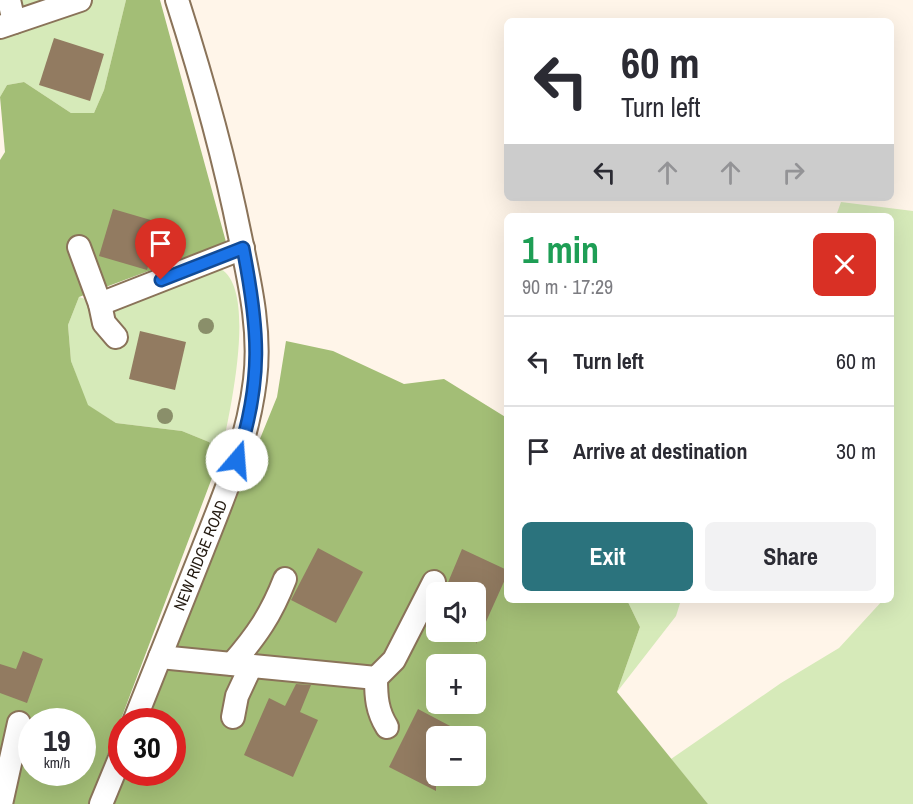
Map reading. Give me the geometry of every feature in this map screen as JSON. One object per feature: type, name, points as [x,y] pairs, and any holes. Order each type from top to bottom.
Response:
[{"type":"street","points":[[9,0],[7,25],[80,0]]},
{"type":"street","name":"NEW RIDGE ROAD","points":[[140,708],[232,475],[247,429],[255,379],[257,341],[254,305],[243,248],[203,80],[177,0]]},
{"type":"street","points":[[79,247],[100,304],[104,323],[116,337]]},
{"type":"street","points":[[100,304],[243,248]]},
{"type":"street","points":[[233,717],[242,665],[254,638],[273,609],[285,579]]},
{"type":"street","points":[[387,727],[379,715],[376,678],[394,660],[426,598]]},
{"type":"street","points":[[160,657],[376,678]]},
{"type":"street","points":[[1,804],[18,728]]},
{"type":"street","points":[[101,804],[108,786]]},
{"type":"green space","points":[[0,0],[126,0],[104,90],[94,113],[71,113],[24,82],[7,85],[0,97]]},
{"type":"green space","points":[[126,0],[160,0],[226,242],[79,297],[68,325],[71,361],[88,405],[116,423],[182,431],[209,442],[221,454],[125,708],[108,708],[108,754],[96,785],[96,708],[18,708],[18,786],[96,786],[89,804],[0,804],[0,160],[5,152],[0,97],[7,85],[24,82],[71,113],[94,113],[104,90]]},
{"type":"green space","points":[[841,202],[913,211],[913,804],[708,804],[671,759],[781,683],[839,648],[880,603],[894,603],[894,213],[837,213]]},
{"type":"green space","points":[[221,269],[232,282],[238,302],[239,327],[234,385],[221,454],[209,442],[182,431],[116,423],[87,405],[71,361],[68,325],[79,297],[116,309]]},
{"type":"green space","points":[[286,341],[333,351],[404,384],[444,379],[504,416],[504,603],[628,603],[640,627],[617,692],[708,804],[111,804],[119,786],[186,786],[186,708],[150,708],[277,397]]},
{"type":"green space","points":[[628,603],[680,603],[676,616],[617,692],[640,627]]},
{"type":"building","points":[[54,38],[104,54],[90,101],[39,85]]},
{"type":"building","points":[[113,209],[161,223],[147,270],[99,256]]},
{"type":"building","points":[[140,331],[186,342],[175,390],[129,379]]},
{"type":"building","points":[[318,548],[363,572],[336,623],[291,600]]},
{"type":"building","points":[[462,549],[504,569],[504,582],[486,622],[486,582],[448,582]]},
{"type":"building","points":[[23,651],[43,659],[27,703],[0,693],[0,664],[16,669]]},
{"type":"building","points":[[296,684],[311,685],[300,712],[318,720],[293,777],[244,755],[269,698],[285,706]]},
{"type":"building","points":[[418,709],[450,726],[426,726],[426,786],[389,767]]},
{"type":"building","points":[[426,786],[436,786],[436,791]]},
{"type":"route","points":[[161,280],[243,248],[254,305],[257,341],[250,412],[237,460]]}]
